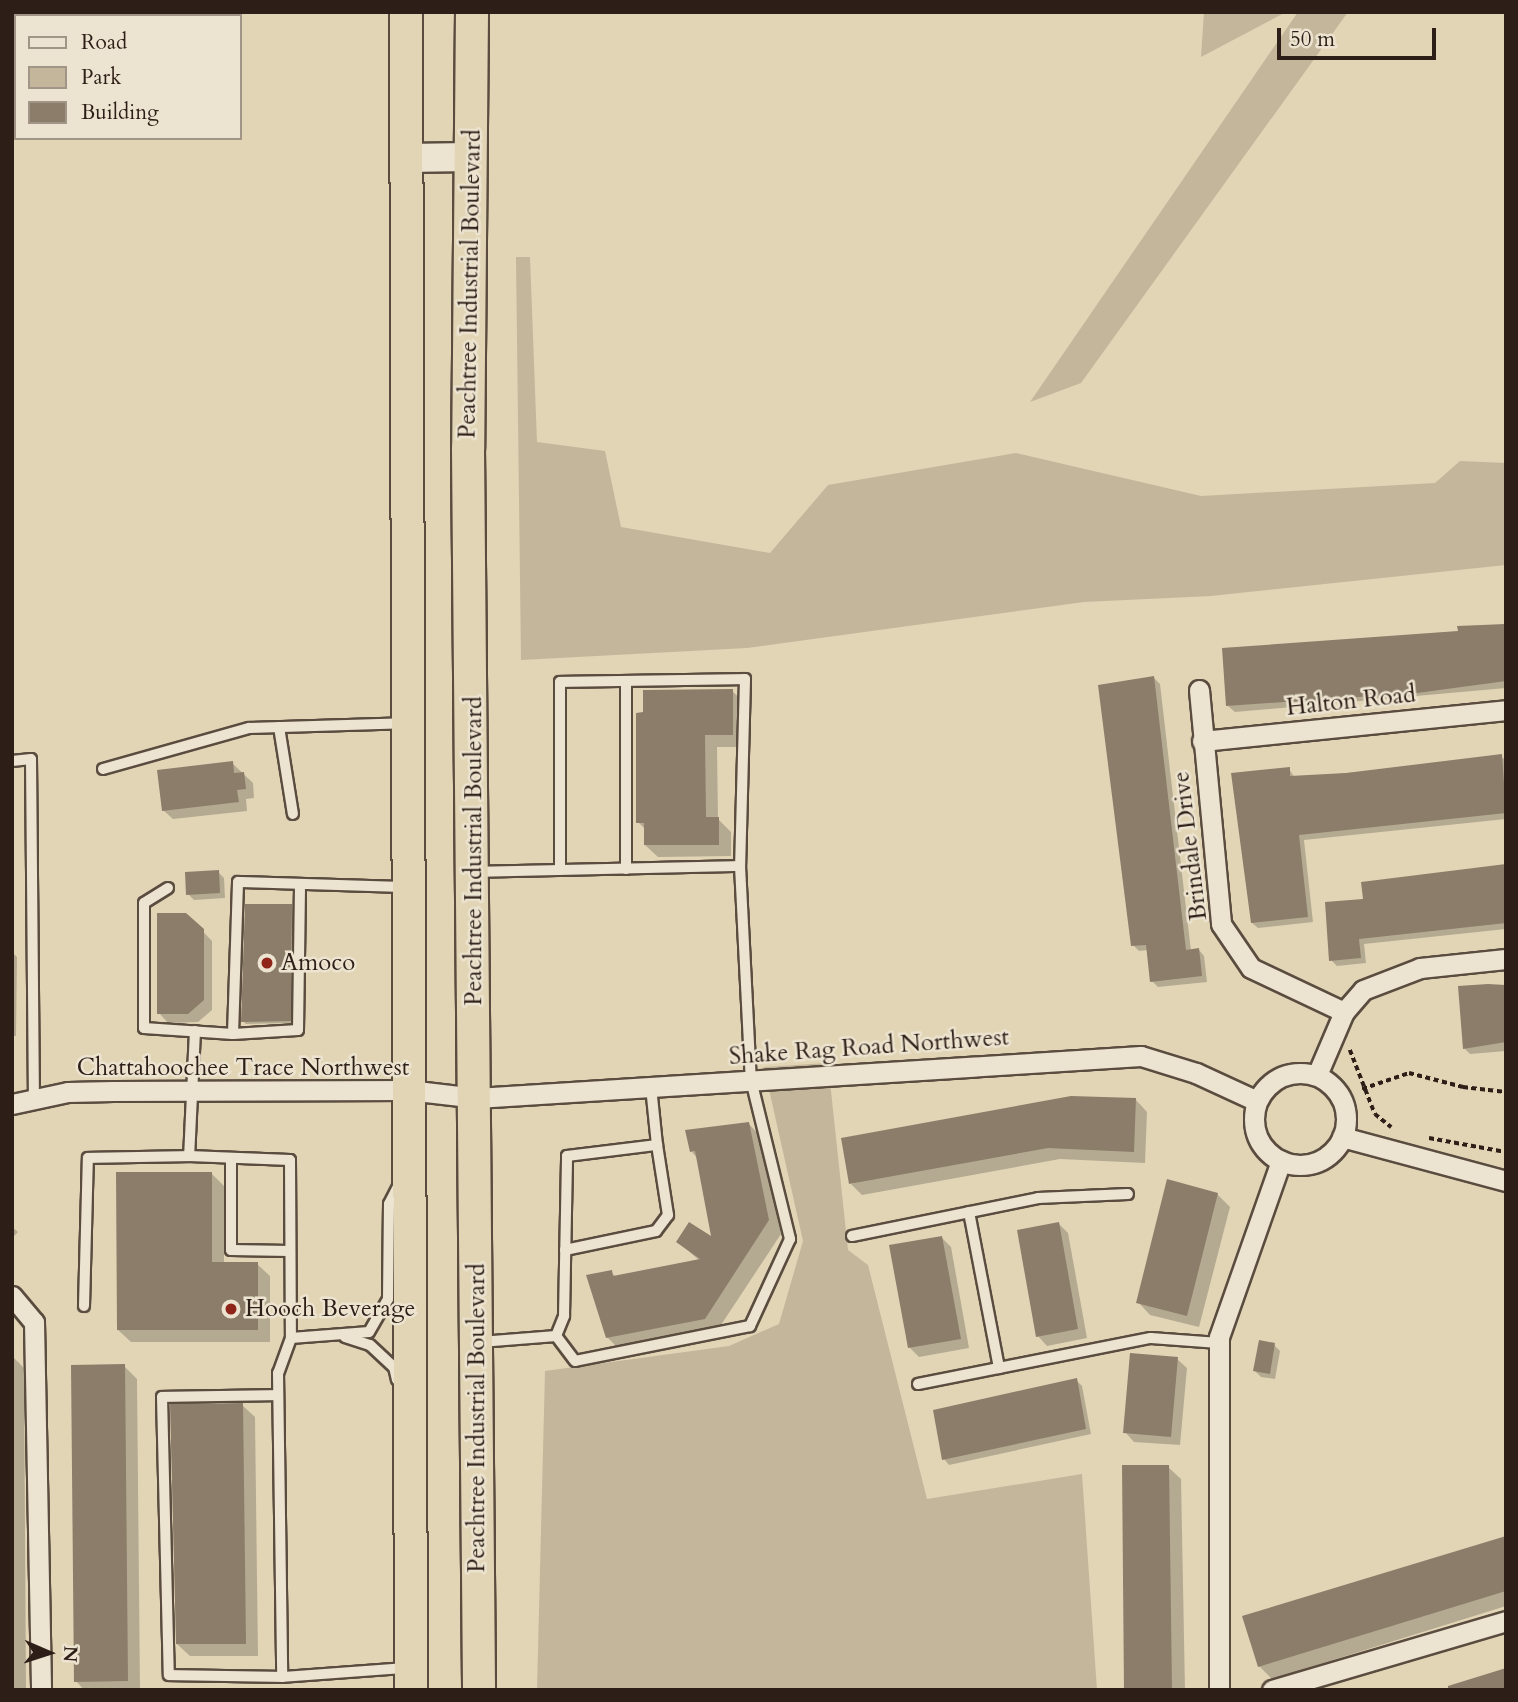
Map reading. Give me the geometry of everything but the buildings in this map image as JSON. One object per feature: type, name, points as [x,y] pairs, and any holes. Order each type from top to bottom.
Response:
[{"type":"highway","points":[[406,12],[411,1679]]},
{"type":"highway","name":"Peachtree Industrial Boulevard","points":[[472,12],[468,449],[475,872],[479,1690]]},
{"type":"main road","points":[[405,158],[471,157]]},
{"type":"street","name":"Brindale Drive","points":[[1199,690],[1221,923],[1251,968],[1344,1012]]},
{"type":"street","name":"Halton Road","points":[[1202,741],[1506,710]]},
{"type":"street","points":[[1318,1074],[1344,1012],[1363,990],[1420,968],[1506,959]]},
{"type":"street","name":"Shake Rag Road Northwest","points":[[476,1098],[1141,1056],[1196,1073],[1257,1101]]},
{"type":"street","points":[[1318,1074],[1342,1102],[1342,1137],[1316,1162],[1293,1165],[1281,1161],[1256,1136],[1257,1101],[1283,1076],[1318,1074]]},
{"type":"street","name":"Chattahoochee Trace Northwest","points":[[12,1104],[68,1092],[192,1090],[408,1090],[476,1098]]},
{"type":"street","points":[[1342,1137],[1506,1181]]},
{"type":"street","points":[[1219,1690],[1219,1343],[1281,1161]]},
{"type":"street","points":[[12,1296],[34,1322],[41,1690]]},
{"type":"street","points":[[1272,1690],[1506,1621]]},
{"type":"lane","points":[[556,1336],[575,1361],[750,1326],[790,1239],[751,1080],[740,866],[745,679],[560,682],[560,870]]},
{"type":"lane","points":[[626,681],[626,869]]},
{"type":"lane","points":[[103,769],[249,728],[408,723]]},
{"type":"lane","points":[[279,727],[293,814]]},
{"type":"lane","points":[[12,761],[31,759],[34,1100]]},
{"type":"lane","points":[[475,872],[740,866]]},
{"type":"lane","points":[[233,1034],[238,882],[410,887]]},
{"type":"lane","points":[[168,888],[144,903],[144,1028],[233,1034],[298,1030],[300,885]]},
{"type":"lane","points":[[189,1156],[195,1031]]},
{"type":"lane","points":[[565,1250],[656,1231],[668,1215],[651,1087]]},
{"type":"lane","points":[[556,1336],[564,1316],[567,1156],[657,1145]]},
{"type":"lane","points":[[84,1306],[88,1158],[189,1156],[290,1160],[291,1338],[278,1373],[282,1677]]},
{"type":"lane","points":[[231,1158],[231,1250],[290,1251]]},
{"type":"lane","points":[[291,1338],[344,1337],[369,1332],[388,1299],[389,1204],[409,1162]]},
{"type":"lane","points":[[852,1236],[1038,1198],[1128,1194]]},
{"type":"lane","points":[[969,1212],[999,1368]]},
{"type":"lane","points":[[476,1343],[556,1336]]},
{"type":"lane","points":[[344,1337],[370,1345],[394,1367],[410,1424]]},
{"type":"lane","points":[[918,1384],[1151,1338],[1219,1343]]},
{"type":"lane","points":[[278,1395],[162,1398],[169,1675],[411,1679]]},
{"type":"path","points":[[1352,1041],[1349,1048],[1374,1114],[1397,1129]]},
{"type":"path","points":[[1363,1089],[1383,1079],[1409,1073],[1463,1087],[1506,1092]]},
{"type":"path","points":[[1415,1135],[1506,1152]]},
{"type":"green space","points":[[1204,12],[1286,12],[1201,57]]},
{"type":"green space","points":[[1298,12],[1348,12],[1081,383],[1030,402]]},
{"type":"green space","points":[[516,257],[530,257],[537,442],[605,451],[621,527],[770,553],[828,485],[1016,453],[1201,496],[1435,483],[1460,461],[1506,463],[1506,565],[1211,596],[1084,602],[747,648],[521,660]]},
{"type":"green space","points":[[828,1063],[848,1250],[868,1265],[927,1499],[1082,1474],[1097,1690],[537,1690],[545,1371],[729,1346],[779,1324],[803,1241],[764,1067]]},
{"type":"place","name":"Amoco","points":[[267,963]]},
{"type":"place","name":"Hooch Beverage","points":[[231,1309]]}]
